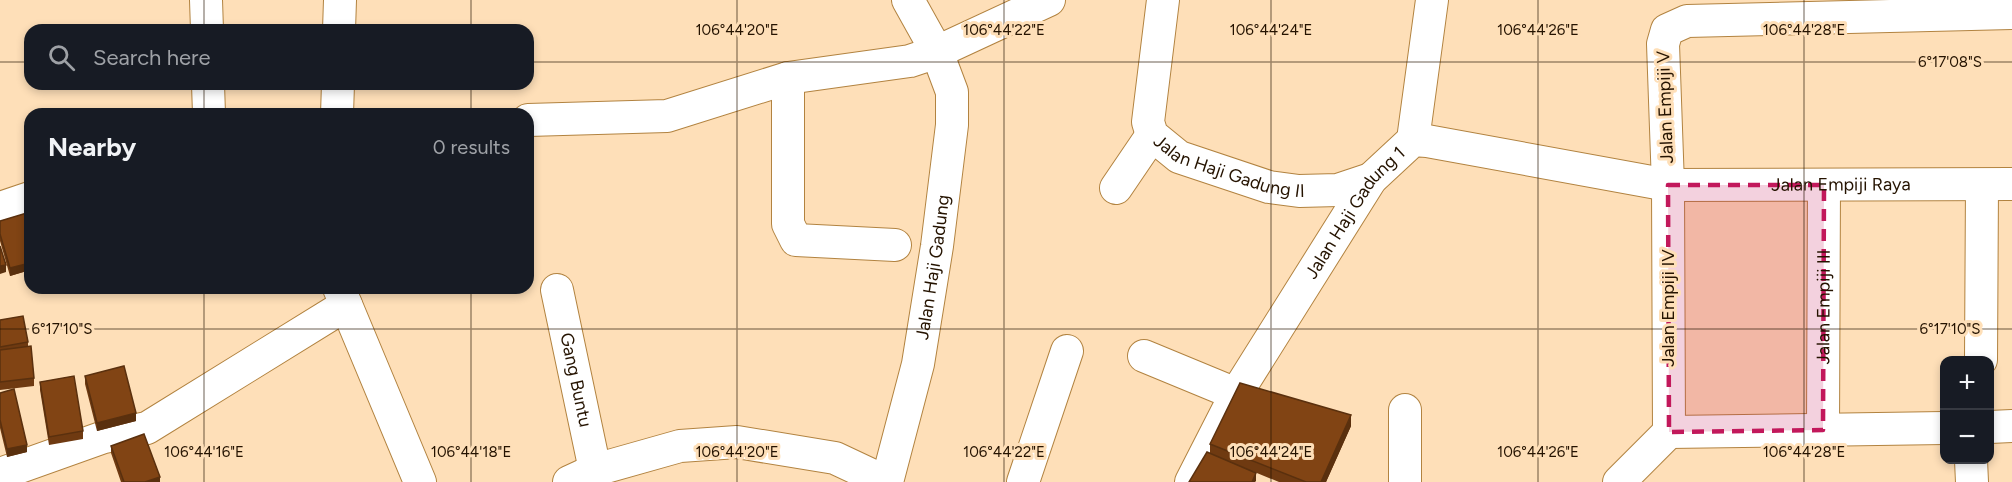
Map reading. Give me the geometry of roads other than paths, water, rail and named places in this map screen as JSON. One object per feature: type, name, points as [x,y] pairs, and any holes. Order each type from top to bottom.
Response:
[{"type":"street","points":[[206,0],[207,24]]},
{"type":"street","points":[[339,24],[340,0]]},
{"type":"street","name":"Jalan Haji Gadung","points":[[887,482],[918,363],[937,246],[951,135],[952,92],[937,52],[909,0]]},
{"type":"street","points":[[534,120],[667,116],[788,78],[910,61],[937,52],[1049,0]]},
{"type":"street","name":"Jalan Haji Gadung II","points":[[1163,0],[1148,122],[1152,135],[1179,157],[1269,187],[1299,191],[1338,190],[1371,179]]},
{"type":"street","points":[[1413,140],[1432,0]]},
{"type":"street","points":[[1852,9],[2012,13]]},
{"type":"street","name":"Jalan Empiji V","points":[[1668,185],[1663,44],[1667,30],[1687,21],[1852,9]]},
{"type":"street","points":[[788,78],[788,224],[796,240],[895,245]]},
{"type":"street","points":[[208,90],[209,108]]},
{"type":"street","points":[[337,108],[338,90]]},
{"type":"street","points":[[1116,188],[1152,135]]},
{"type":"street","name":"Jalan Haji Gadung 1","points":[[1191,482],[1236,394],[1371,179],[1413,140],[1668,185]]},
{"type":"street","name":"Jalan Empiji III","points":[[1823,430],[1824,184]]},
{"type":"street","points":[[1981,356],[1997,184]]},
{"type":"street","name":"Jalan Empiji Raya","points":[[1668,185],[1997,184]]},
{"type":"street","name":"Jalan Empiji IV","points":[[1668,185],[1668,432]]},
{"type":"street","points":[[0,208],[24,200]]},
{"type":"street","name":"Gang Buntu","points":[[557,290],[582,476]]},
{"type":"street","points":[[0,474],[104,437],[147,428],[342,296],[420,482]]},
{"type":"street","points":[[1023,482],[1067,351]]},
{"type":"street","points":[[1144,356],[1236,394]]},
{"type":"street","points":[[1405,410],[1405,482]]},
{"type":"street","points":[[1994,427],[2012,426]]},
{"type":"street","points":[[1619,482],[1668,432],[1940,428]]},
{"type":"street","points":[[582,476],[680,446],[737,442],[835,458],[887,482]]},
{"type":"street","points":[[1971,464],[1972,482]]}]
